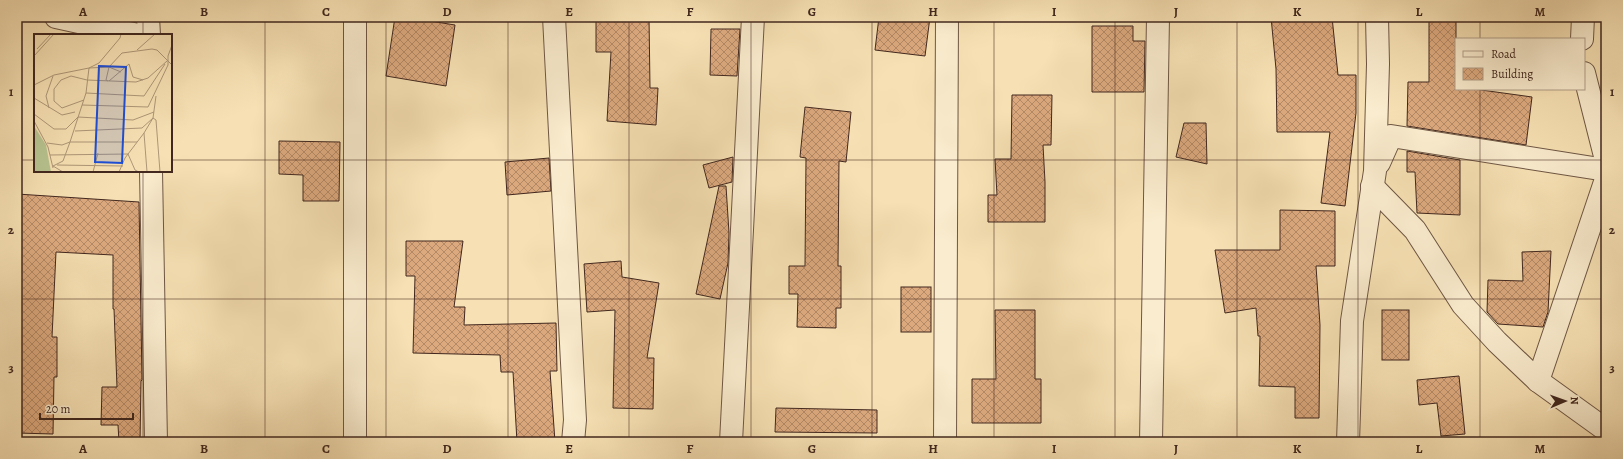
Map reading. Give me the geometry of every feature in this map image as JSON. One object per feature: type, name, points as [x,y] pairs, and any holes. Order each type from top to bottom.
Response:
[{"type":"street","points":[[56,17],[133,34]]},
{"type":"street","points":[[148,17],[149,34]]},
{"type":"street","points":[[355,17],[355,442]]},
{"type":"street","points":[[554,17],[575,420],[573,442]]},
{"type":"street","points":[[731,442],[754,17]]},
{"type":"street","points":[[945,442],[947,17]]},
{"type":"street","points":[[1151,442],[1158,17]]},
{"type":"street","points":[[1348,442],[1352,321],[1374,179],[1378,64],[1377,17]]},
{"type":"street","points":[[1582,38],[1584,17]]},
{"type":"street","points":[[1585,77],[1606,160]]},
{"type":"street","points":[[1374,179],[1391,136],[1606,170]]},
{"type":"street","points":[[151,172],[156,442]]},
{"type":"street","points":[[1374,179],[1415,230],[1462,304],[1497,342],[1538,381],[1606,430]]},
{"type":"street","points":[[1538,381],[1606,179]]},
{"type":"building","points":[[395,17],[405,17],[455,25],[446,86],[386,76]]},
{"type":"building","points":[[596,17],[649,17],[650,88],[658,88],[656,125],[607,121],[611,52],[596,52]]},
{"type":"building","points":[[879,17],[930,17],[925,56],[875,50]]},
{"type":"building","points":[[1271,17],[1332,17],[1338,75],[1356,75],[1356,113],[1345,206],[1321,203],[1330,132],[1277,132],[1276,69]]},
{"type":"building","points":[[1429,17],[1456,17],[1455,90],[1481,90],[1532,97],[1526,145],[1407,126],[1408,82],[1429,82]]},
{"type":"building","points":[[1092,26],[1133,26],[1133,41],[1145,41],[1144,92],[1092,92]]},
{"type":"building","points":[[711,29],[740,29],[737,76],[710,75]]},
{"type":"building","points":[[1012,95],[1052,95],[1051,145],[1043,145],[1045,222],[988,222],[988,195],[997,195],[995,159],[1011,159]]},
{"type":"building","points":[[805,107],[851,112],[846,162],[839,161],[838,266],[841,266],[841,308],[836,308],[836,328],[797,327],[798,294],[789,294],[789,266],[805,266],[806,158],[800,157]]},
{"type":"building","points":[[1184,123],[1206,123],[1207,164],[1176,157]]},
{"type":"building","points":[[279,141],[340,142],[339,201],[303,201],[303,175],[279,174]]},
{"type":"building","points":[[1407,151],[1460,160],[1460,215],[1417,213],[1415,172],[1407,172]]},
{"type":"building","points":[[733,157],[732,182],[709,188],[703,165]]},
{"type":"building","points":[[549,158],[551,191],[507,195],[505,162]]},
{"type":"building","points":[[719,186],[726,186],[729,233],[728,263],[720,299],[696,294]]},
{"type":"building","points":[[17,194],[139,202],[142,380],[140,442],[119,442],[118,425],[101,425],[102,387],[117,387],[113,309],[113,255],[56,252],[52,337],[57,337],[57,377],[54,377],[53,434],[17,433]]},
{"type":"building","points":[[1280,210],[1335,211],[1335,266],[1316,266],[1320,325],[1319,418],[1295,418],[1295,387],[1259,386],[1260,336],[1258,336],[1256,308],[1225,313],[1215,250],[1280,250]]},
{"type":"building","points":[[406,241],[463,241],[454,307],[465,307],[464,325],[556,323],[557,371],[550,371],[555,442],[517,442],[513,372],[501,372],[500,355],[413,353],[415,276],[406,276]]},
{"type":"building","points":[[1551,251],[1548,312],[1543,327],[1498,324],[1487,312],[1488,280],[1523,281],[1522,252]]},
{"type":"building","points":[[621,261],[622,277],[659,283],[647,358],[654,358],[653,409],[613,408],[615,310],[587,312],[584,264]]},
{"type":"building","points":[[901,287],[931,287],[931,332],[901,332]]},
{"type":"building","points":[[995,310],[1035,310],[1035,379],[1041,379],[1041,423],[972,423],[972,379],[996,379]]},
{"type":"building","points":[[1382,310],[1409,310],[1409,360],[1382,360]]},
{"type":"building","points":[[1459,376],[1465,434],[1441,436],[1437,403],[1419,405],[1417,380]]},
{"type":"building","points":[[776,408],[877,410],[877,433],[775,432]]}]
